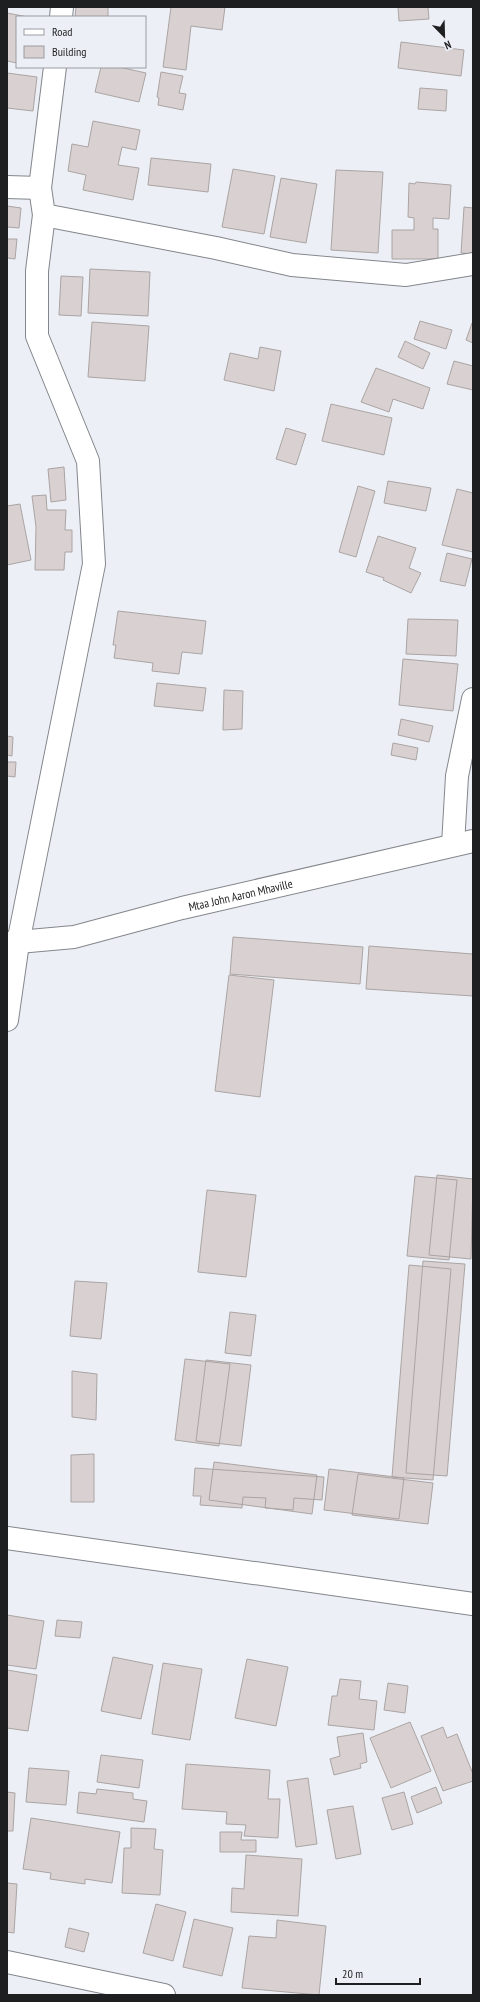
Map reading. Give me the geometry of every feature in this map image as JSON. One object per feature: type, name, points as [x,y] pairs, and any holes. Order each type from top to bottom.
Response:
[{"type":"street","points":[[7,1020],[13,943],[94,564],[88,461],[36,336],[37,271],[44,215],[40,188],[54,68]]},
{"type":"street","points":[[7,187],[40,188]]},
{"type":"street","points":[[44,215],[216,248],[292,265],[406,275],[473,264]]},
{"type":"street","points":[[463,843],[457,776],[473,699]]},
{"type":"street","name":"Mtaa John Aaron Mhaville","points":[[13,943],[74,938],[182,908],[463,843]]},
{"type":"street","points":[[7,1538],[473,1604]]},
{"type":"street","points":[[7,1962],[164,1995]]},
{"type":"building","points":[[76,7],[108,7],[108,16],[75,16]]},
{"type":"building","points":[[171,7],[225,7],[222,30],[191,26],[186,70],[163,67]]},
{"type":"building","points":[[398,7],[428,7],[429,19],[399,21]]},
{"type":"building","points":[[7,13],[23,16],[16,16],[16,63],[7,61]]},
{"type":"building","points":[[401,42],[464,50],[461,76],[398,68]]},
{"type":"building","points":[[101,68],[124,68],[146,73],[139,102],[95,92]]},
{"type":"building","points":[[161,72],[183,76],[179,93],[186,94],[183,110],[158,105],[159,98],[157,97]]},
{"type":"building","points":[[7,73],[37,77],[33,111],[7,108]]},
{"type":"building","points":[[420,88],[447,90],[446,111],[418,109]]},
{"type":"building","points":[[93,121],[140,130],[136,150],[122,147],[118,165],[139,168],[133,200],[83,190],[86,175],[68,171],[72,144],[88,147]]},
{"type":"building","points":[[151,158],[211,164],[208,192],[148,185]]},
{"type":"building","points":[[233,169],[275,176],[264,234],[222,227]]},
{"type":"building","points":[[336,170],[383,172],[378,253],[331,250]]},
{"type":"building","points":[[281,178],[317,184],[306,243],[270,237]]},
{"type":"building","points":[[416,182],[451,185],[449,219],[433,218],[433,229],[438,229],[438,259],[392,259],[392,230],[414,230],[414,218],[408,217],[409,183],[415,184]]},
{"type":"building","points":[[7,206],[21,208],[19,228],[7,227]]},
{"type":"building","points":[[464,207],[473,208],[473,254],[461,253]]},
{"type":"building","points":[[7,239],[17,239],[15,259],[7,258]]},
{"type":"building","points":[[90,269],[150,272],[148,316],[88,313]]},
{"type":"building","points":[[61,276],[83,277],[81,316],[59,315]]},
{"type":"building","points":[[420,321],[452,330],[446,349],[414,339]]},
{"type":"building","points":[[92,322],[149,326],[145,381],[88,377]]},
{"type":"building","points":[[473,323],[473,343],[466,340]]},
{"type":"building","points":[[405,341],[430,353],[423,369],[398,357]]},
{"type":"building","points":[[260,347],[281,351],[274,391],[224,380],[230,353],[258,359]]},
{"type":"building","points":[[454,361],[473,366],[473,390],[447,384]]},
{"type":"building","points":[[376,368],[430,388],[423,409],[393,399],[389,412],[361,402]]},
{"type":"building","points":[[331,404],[392,418],[384,455],[322,441]]},
{"type":"building","points":[[286,428],[306,434],[296,465],[276,459]]},
{"type":"building","points":[[64,467],[66,500],[51,502],[48,469]]},
{"type":"building","points":[[388,481],[431,488],[426,511],[384,503]]},
{"type":"building","points":[[358,486],[375,491],[356,557],[339,552]]},
{"type":"building","points":[[457,489],[473,493],[473,552],[442,545]]},
{"type":"building","points":[[46,495],[47,510],[66,510],[65,530],[72,530],[72,552],[65,552],[64,570],[35,570],[36,527],[32,496]]},
{"type":"building","points":[[20,504],[31,560],[7,565],[7,506]]},
{"type":"building","points":[[378,536],[416,548],[409,568],[421,573],[411,593],[383,580],[384,578],[366,572]]},
{"type":"building","points":[[447,553],[472,559],[465,586],[440,581]]},
{"type":"building","points":[[118,611],[206,621],[202,654],[182,652],[179,674],[152,671],[153,663],[114,658],[116,645],[113,645]]},
{"type":"building","points":[[408,619],[458,620],[456,656],[406,654]]},
{"type":"building","points":[[403,659],[458,664],[453,711],[399,705]]},
{"type":"building","points":[[157,683],[206,688],[203,711],[154,706]]},
{"type":"building","points":[[224,690],[243,691],[242,729],[223,730]]},
{"type":"building","points":[[401,719],[433,726],[429,742],[398,735]]},
{"type":"building","points":[[7,736],[13,737],[12,756],[7,755]]},
{"type":"building","points":[[393,743],[418,748],[416,760],[391,755]]},
{"type":"building","points":[[7,762],[16,762],[15,777],[7,776]]},
{"type":"building","points":[[233,937],[363,947],[360,984],[230,974]]},
{"type":"building","points":[[369,946],[473,954],[473,996],[366,989]]},
{"type":"building","points":[[229,975],[274,980],[260,1097],[215,1091]]},
{"type":"building","points":[[437,1175],[473,1179],[471,1259],[429,1255]]},
{"type":"building","points":[[415,1176],[457,1180],[449,1260],[407,1256]]},
{"type":"building","points":[[207,1190],[256,1195],[246,1277],[198,1272]]},
{"type":"building","points":[[423,1261],[465,1264],[447,1476],[406,1473]]},
{"type":"building","points":[[409,1265],[451,1269],[433,1480],[392,1477]]},
{"type":"building","points":[[75,1281],[107,1283],[101,1339],[70,1336]]},
{"type":"building","points":[[230,1312],[256,1315],[251,1356],[225,1353]]},
{"type":"building","points":[[185,1359],[230,1364],[219,1446],[175,1440]]},
{"type":"building","points":[[206,1360],[251,1365],[241,1446],[196,1441]]},
{"type":"building","points":[[72,1371],[97,1374],[96,1420],[72,1417]]},
{"type":"building","points":[[94,1454],[94,1502],[71,1502],[71,1455]]},
{"type":"building","points":[[214,1462],[317,1475],[312,1514],[209,1500]]},
{"type":"building","points":[[195,1468],[324,1477],[322,1500],[294,1498],[293,1510],[265,1508],[266,1498],[243,1497],[242,1508],[200,1505],[201,1496],[193,1496]]},
{"type":"building","points":[[329,1469],[404,1478],[399,1519],[324,1510]]},
{"type":"building","points":[[358,1474],[433,1483],[428,1524],[352,1515]]},
{"type":"building","points":[[7,1615],[44,1621],[36,1669],[7,1665]]},
{"type":"building","points":[[57,1620],[82,1622],[80,1638],[55,1636]]},
{"type":"building","points":[[113,1657],[153,1665],[141,1719],[101,1711]]},
{"type":"building","points":[[247,1659],[288,1667],[276,1726],[235,1718]]},
{"type":"building","points":[[163,1663],[202,1669],[190,1740],[152,1734]]},
{"type":"building","points":[[7,1670],[37,1675],[28,1731],[7,1728]]},
{"type":"building","points":[[340,1679],[361,1681],[359,1699],[377,1701],[374,1730],[328,1725],[332,1696],[337,1696]]},
{"type":"building","points":[[388,1683],[408,1686],[405,1713],[384,1710]]},
{"type":"building","points":[[410,1722],[431,1771],[391,1788],[370,1738]]},
{"type":"building","points":[[443,1727],[447,1738],[457,1734],[473,1774],[473,1781],[443,1791],[421,1736]]},
{"type":"building","points":[[363,1733],[367,1762],[360,1764],[361,1768],[334,1775],[330,1759],[340,1756],[337,1737]]},
{"type":"building","points":[[101,1755],[143,1760],[139,1788],[97,1782]]},
{"type":"building","points":[[186,1764],[270,1770],[268,1799],[280,1799],[278,1838],[244,1836],[246,1825],[226,1824],[227,1812],[182,1809]]},
{"type":"building","points":[[29,1768],[69,1771],[66,1805],[26,1802]]},
{"type":"building","points":[[308,1778],[317,1844],[296,1847],[287,1781]]},
{"type":"building","points":[[436,1787],[442,1803],[417,1813],[411,1797]]},
{"type":"building","points":[[97,1789],[133,1793],[133,1799],[147,1801],[144,1822],[77,1813],[79,1792],[96,1794]]},
{"type":"building","points":[[7,1792],[15,1793],[13,1831],[7,1831]]},
{"type":"building","points":[[404,1792],[413,1824],[392,1830],[382,1798]]},
{"type":"building","points":[[353,1806],[361,1854],[336,1859],[327,1810]]},
{"type":"building","points":[[31,1818],[120,1832],[112,1883],[85,1879],[85,1884],[50,1879],[51,1873],[23,1869]]},
{"type":"building","points":[[131,1828],[156,1829],[154,1849],[163,1850],[160,1895],[122,1893],[124,1848],[131,1848]]},
{"type":"building","points":[[220,1832],[242,1832],[241,1840],[256,1840],[256,1852],[220,1852]]},
{"type":"building","points":[[246,1855],[302,1859],[298,1916],[231,1912],[232,1888],[244,1889]]},
{"type":"building","points":[[7,1883],[17,1884],[14,1933],[7,1932]]},
{"type":"building","points":[[156,1904],[186,1912],[173,1961],[143,1953]]},
{"type":"building","points":[[194,1919],[233,1928],[222,1976],[183,1967]]},
{"type":"building","points":[[277,1920],[326,1926],[319,1995],[242,1988],[249,1936],[276,1938]]},
{"type":"building","points":[[69,1928],[89,1933],[84,1952],[65,1947]]}]
